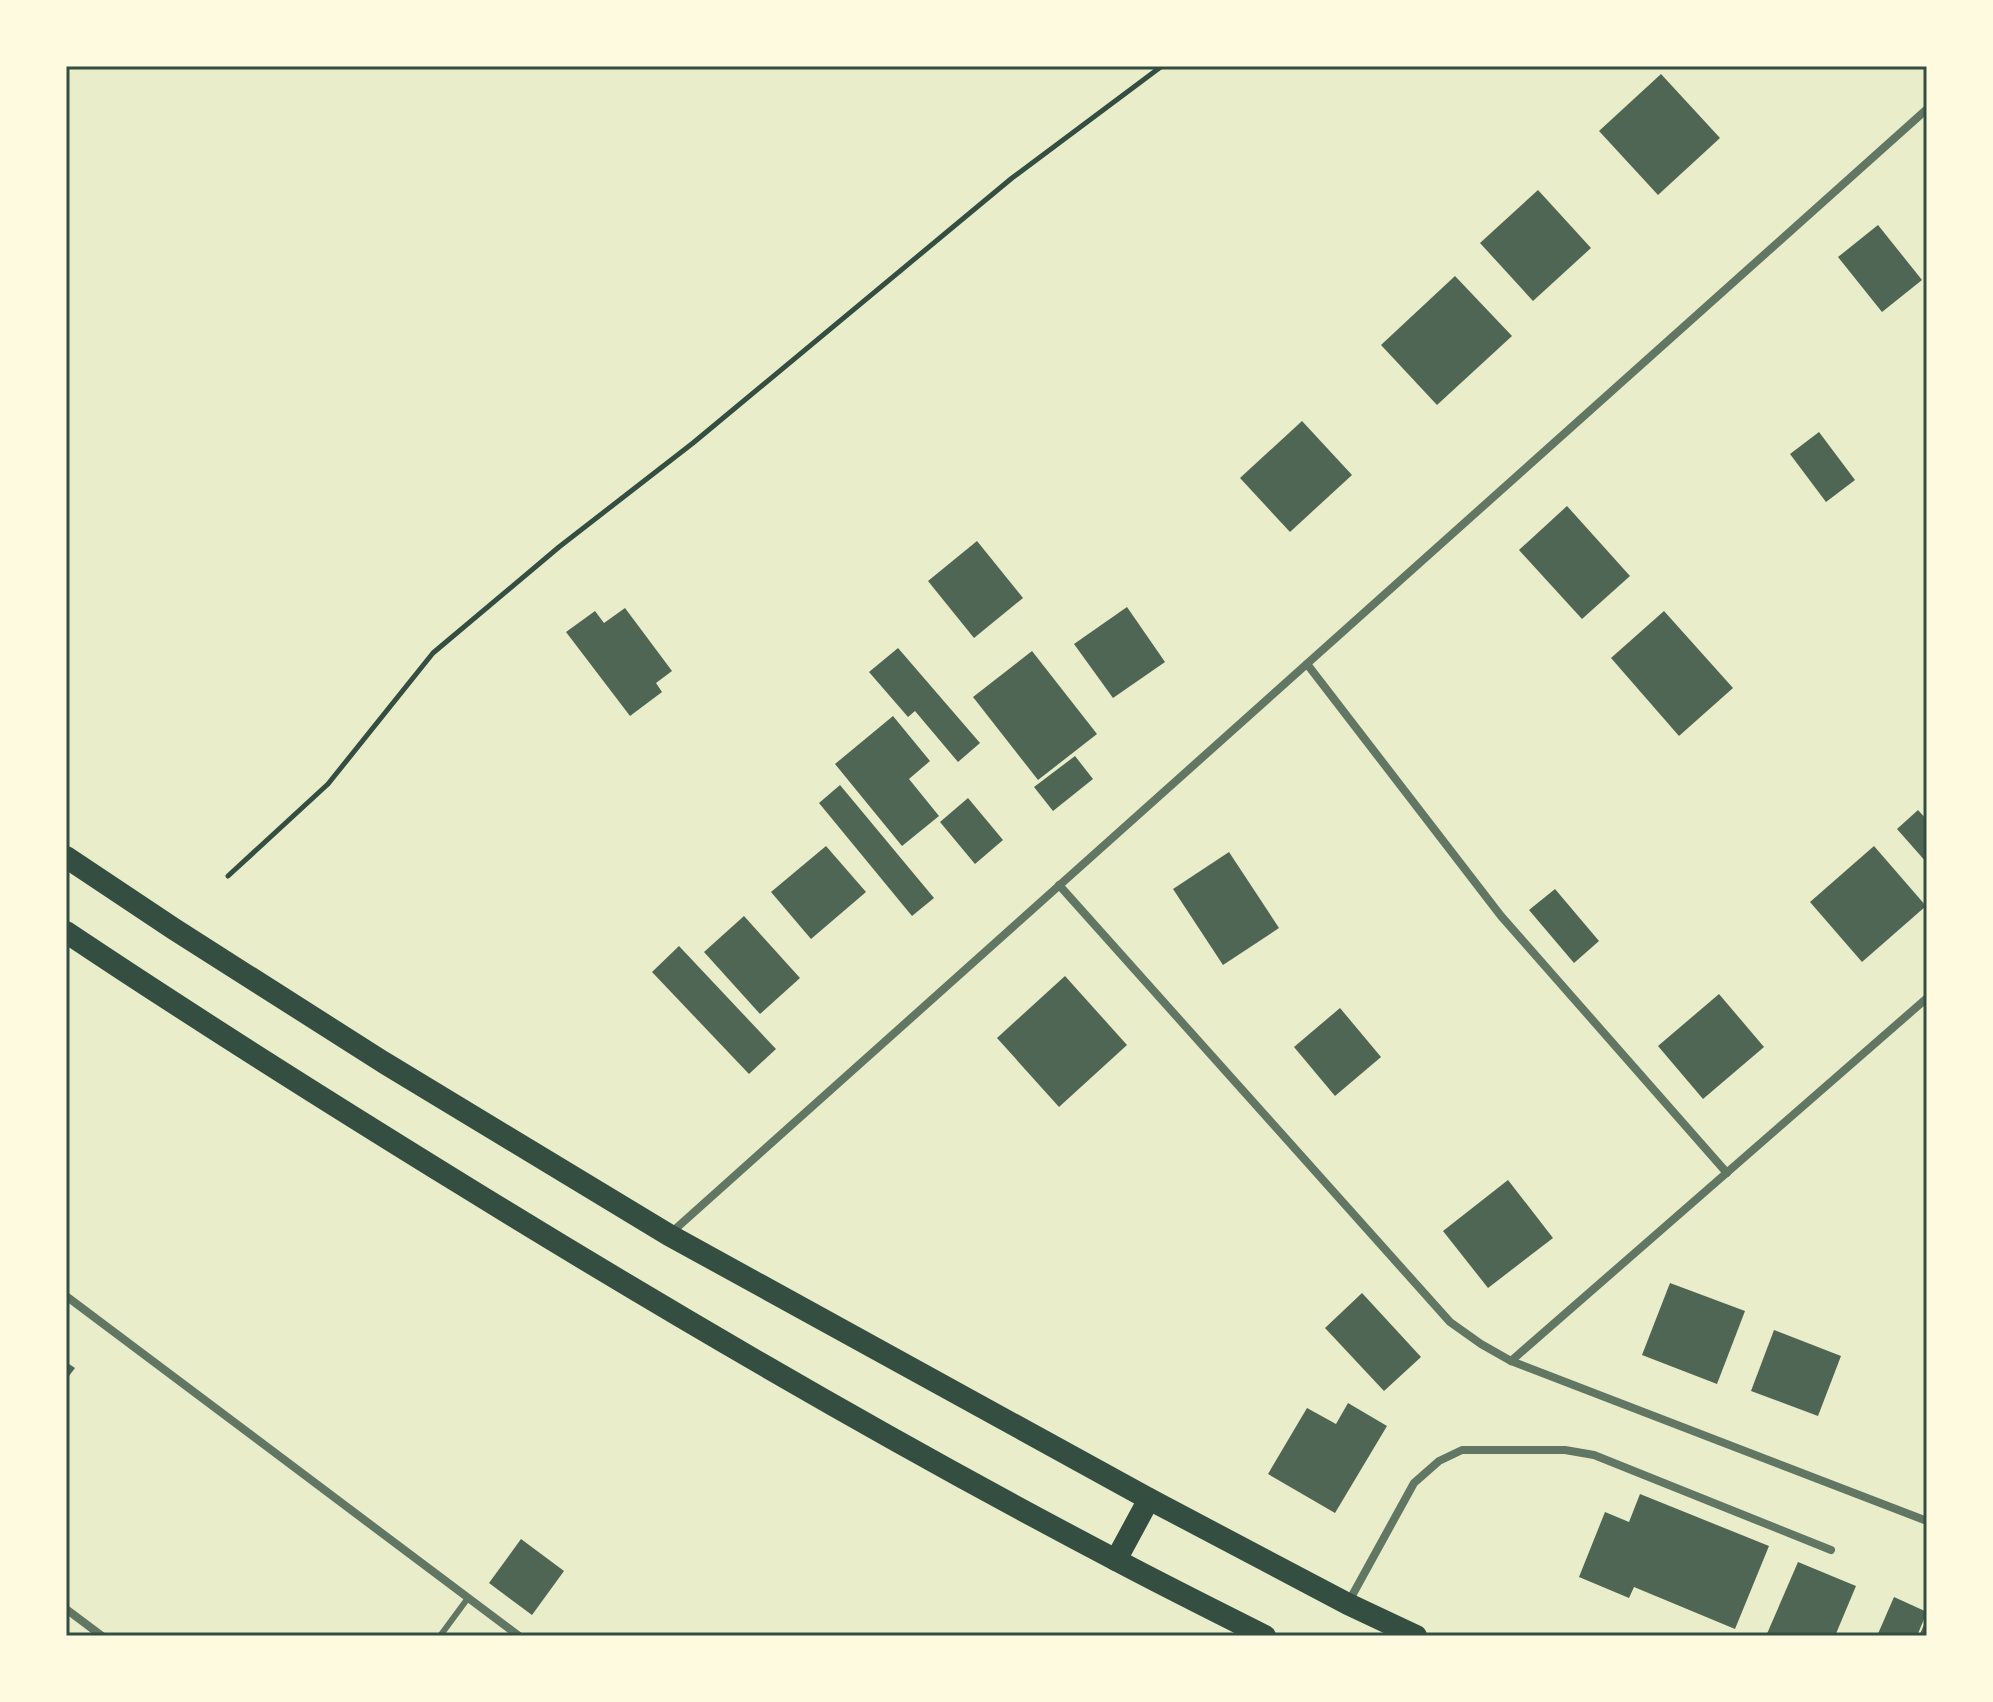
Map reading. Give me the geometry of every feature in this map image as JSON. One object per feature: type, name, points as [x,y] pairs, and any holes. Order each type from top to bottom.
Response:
[{"type":"highway","points":[[66,857],[383,1062],[669,1235],[1149,1499],[1348,1604],[1416,1636]]},
{"type":"highway","points":[[66,932],[352,1117],[626,1285],[897,1442],[1265,1636]]},
{"type":"highway","points":[[1116,1560],[1149,1499]]},
{"type":"street","points":[[669,1235],[1927,109]]},
{"type":"street","points":[[1307,664],[1501,916],[1727,1173]]},
{"type":"street","points":[[1059,885],[1450,1322],[1511,1361],[1927,1521]]},
{"type":"street","points":[[1511,1361],[1927,998]]},
{"type":"street","points":[[66,1296],[519,1636]]},
{"type":"street","points":[[1348,1604],[1414,1483],[1439,1461],[1462,1450],[1565,1450],[1594,1455],[1831,1550]]},
{"type":"street","points":[[66,1609],[102,1636]]},
{"type":"lane","points":[[440,1636],[468,1598]]},
{"type":"path","points":[[228,876],[328,784],[433,653],[559,547],[705,433],[1012,178],[1162,66]]},
{"type":"building","points":[[1661,74],[1720,138],[1658,195],[1599,131]]},
{"type":"building","points":[[1538,190],[1591,248],[1533,301],[1480,243]]},
{"type":"building","points":[[1878,225],[1922,280],[1882,312],[1838,257]]},
{"type":"building","points":[[1455,276],[1512,336],[1437,405],[1381,345]]},
{"type":"building","points":[[1302,421],[1352,475],[1290,532],[1240,478]]},
{"type":"building","points":[[1819,432],[1855,480],[1826,502],[1790,454]]},
{"type":"building","points":[[1567,506],[1630,576],[1582,619],[1519,550]]},
{"type":"building","points":[[977,541],[1023,598],[974,638],[928,581]]},
{"type":"building","points":[[1127,607],[1165,662],[1113,698],[1074,644]]},
{"type":"building","points":[[625,608],[672,671],[656,683],[662,692],[630,716],[566,632],[595,611],[604,623]]},
{"type":"building","points":[[1664,611],[1733,688],[1679,736],[1611,658]]},
{"type":"building","points":[[898,648],[980,743],[958,762],[915,711],[908,717],[869,672]]},
{"type":"building","points":[[1032,651],[1097,734],[1038,780],[973,697]]},
{"type":"building","points":[[893,716],[930,761],[909,779],[939,816],[902,846],[835,764]]},
{"type":"building","points":[[1075,756],[1093,779],[1053,811],[1034,787]]},
{"type":"building","points":[[840,785],[934,898],[912,916],[819,803]]},
{"type":"building","points":[[968,798],[1003,840],[975,864],[940,822]]},
{"type":"building","points":[[1918,810],[1927,820],[1927,863],[1897,829]]},
{"type":"building","points":[[826,846],[866,892],[811,939],[771,892]]},
{"type":"building","points":[[1874,846],[1926,906],[1862,962],[1810,902]]},
{"type":"building","points":[[1229,852],[1279,928],[1223,965],[1173,889]]},
{"type":"building","points":[[1555,889],[1599,941],[1574,963],[1529,910]]},
{"type":"building","points":[[744,916],[800,978],[760,1014],[704,952]]},
{"type":"building","points":[[679,946],[776,1049],[749,1074],[652,972]]},
{"type":"building","points":[[1065,976],[1127,1045],[1059,1107],[997,1038]]},
{"type":"building","points":[[1719,994],[1764,1047],[1703,1099],[1658,1046]]},
{"type":"building","points":[[1340,1008],[1381,1057],[1335,1096],[1294,1047]]},
{"type":"building","points":[[1508,1180],[1553,1238],[1488,1288],[1443,1231]]},
{"type":"building","points":[[1670,1283],[1745,1311],[1717,1384],[1642,1355]]},
{"type":"building","points":[[1362,1293],[1421,1357],[1384,1391],[1325,1328]]},
{"type":"building","points":[[1774,1330],[1841,1356],[1818,1416],[1751,1391]]},
{"type":"building","points":[[66,1362],[75,1368],[66,1380]]},
{"type":"building","points":[[1348,1403],[1387,1426],[1335,1513],[1268,1474],[1307,1408],[1336,1424]]},
{"type":"building","points":[[1640,1494],[1769,1546],[1735,1629],[1634,1587],[1629,1598],[1579,1577],[1605,1512],[1629,1522]]},
{"type":"building","points":[[521,1539],[564,1571],[532,1615],[489,1583]]},
{"type":"building","points":[[1798,1562],[1856,1586],[1835,1636],[1766,1636]]},
{"type":"building","points":[[1894,1597],[1927,1612],[1917,1636],[1877,1636]]},
{"type":"building","points":[[1927,1618],[1927,1636],[1919,1636]]}]
